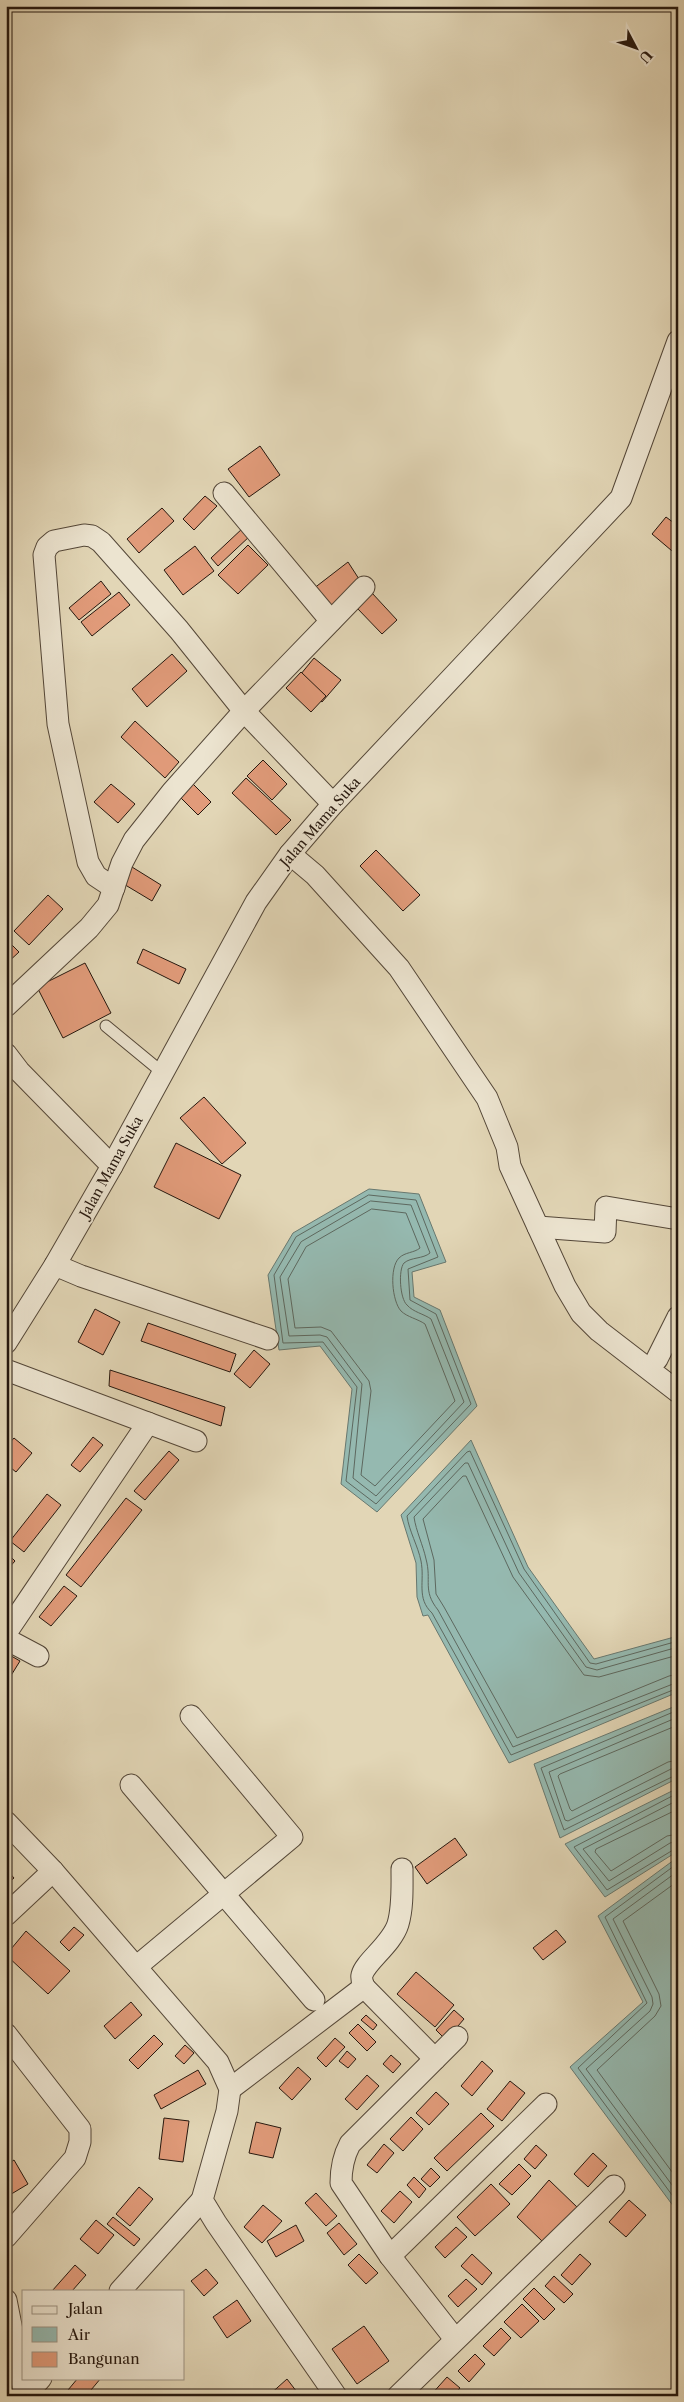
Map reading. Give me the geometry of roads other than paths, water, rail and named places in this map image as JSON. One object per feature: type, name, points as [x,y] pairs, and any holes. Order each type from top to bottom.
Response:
[{"type":"street","name":"Jalan Mama Suka","points":[[6,1343],[55,1265],[112,1166],[256,902],[290,854],[333,804],[621,498],[678,341]]},
{"type":"street","points":[[224,493],[331,621]]},
{"type":"street","points":[[114,888],[96,876],[88,862],[58,724],[44,555],[47,547],[54,542],[84,535],[92,536],[101,542],[179,630],[244,711],[333,804]]},
{"type":"street","points":[[6,1006],[89,928],[108,905],[122,863],[134,840],[172,792],[244,711],[364,587]]},
{"type":"street","points":[[290,854],[315,875],[399,968],[487,1098],[507,1147],[510,1166],[565,1286],[581,1313],[599,1331],[678,1392]]},
{"type":"street","points":[[6,1054],[19,1071],[112,1166]]},
{"type":"street","points":[[538,1227],[604,1232],[606,1207],[678,1218]]},
{"type":"street","points":[[55,1265],[81,1276],[268,1339]]},
{"type":"street","points":[[657,1359],[678,1317]]},
{"type":"street","points":[[6,1370],[196,1441]]},
{"type":"street","points":[[6,1632],[148,1423]]},
{"type":"street","points":[[6,1640],[38,1656]]},
{"type":"street","points":[[136,1967],[292,1837],[191,1716]]},
{"type":"street","points":[[130,1785],[314,2000]]},
{"type":"street","points":[[6,1822],[53,1871],[218,2062],[230,2089],[226,2111],[202,2200],[121,2290]]},
{"type":"street","points":[[402,1869],[402,1905],[398,1925],[386,1946],[362,1976],[364,1987],[435,2059]]},
{"type":"street","points":[[6,1915],[53,1871]]},
{"type":"street","points":[[230,2089],[364,1987]]},
{"type":"street","points":[[6,2034],[80,2129],[80,2142],[75,2158],[6,2237]]},
{"type":"street","points":[[455,2339],[390,2256],[341,2183],[342,2162],[350,2144],[457,2037]]},
{"type":"street","points":[[390,2256],[546,2104]]},
{"type":"street","points":[[398,2396],[614,2186]]},
{"type":"street","points":[[202,2200],[336,2396]]},
{"type":"street","points":[[6,2300],[25,2396]]},
{"type":"street","points":[[25,2396],[39,2380]]},
{"type":"lane","points":[[106,1026],[163,1073]]},
{"type":"water","points":[[369,1189],[419,1194],[446,1262],[412,1272],[414,1297],[440,1310],[477,1406],[377,1512],[341,1484],[352,1389],[320,1346],[279,1350],[268,1275],[293,1233]]},
{"type":"water","points":[[471,1440],[528,1567],[594,1659],[678,1636],[678,1692],[509,1763],[428,1615],[423,1616],[417,1597],[416,1563],[401,1515]]},
{"type":"water","points":[[678,1705],[678,1778],[560,1838],[534,1764]]},
{"type":"water","points":[[678,1788],[678,1851],[605,1897],[565,1844]]},
{"type":"water","points":[[678,1857],[678,2204],[674,2207],[570,2067],[643,2002],[598,1916]]}]
